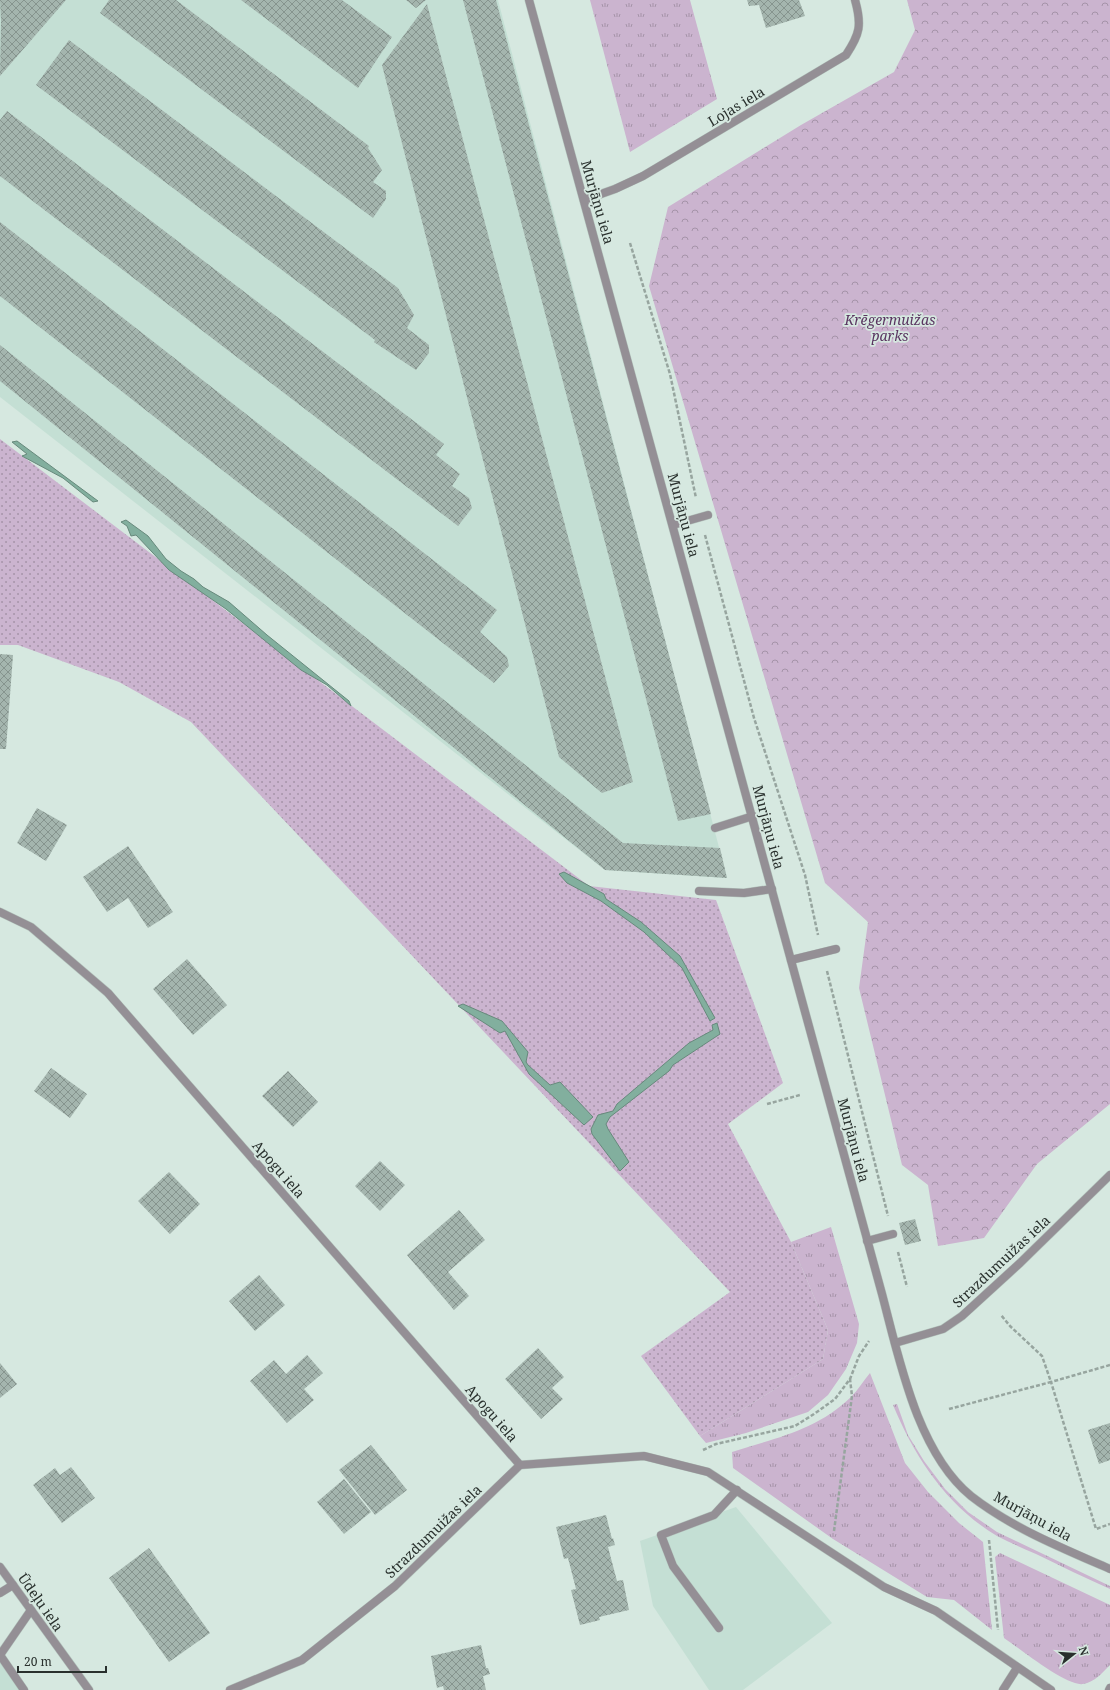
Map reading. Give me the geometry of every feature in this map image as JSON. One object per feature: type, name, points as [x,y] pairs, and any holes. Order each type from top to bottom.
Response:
[{"type":"street","name":"Murjāņu iela","points":[[529,0],[753,816],[867,1241],[895,1343],[919,1421],[932,1447],[951,1475],[970,1495],[1002,1517],[1048,1542],[1110,1569]]},
{"type":"street","name":"Lojas iela","points":[[584,200],[615,189],[643,176],[846,55],[856,40],[860,19],[855,0]]},
{"type":"street","points":[[673,525],[704,516]]},
{"type":"street","points":[[715,828],[753,816]]},
{"type":"street","points":[[699,891],[744,893],[772,889]]},
{"type":"street","name":"Apogu iela","points":[[0,912],[31,927],[108,992],[520,1465]]},
{"type":"street","points":[[791,960],[836,949]]},
{"type":"street","name":"Strazdumuižas iela","points":[[895,1343],[943,1329],[962,1316],[1020,1263],[1110,1175]]},
{"type":"street","points":[[867,1241],[893,1234]]},
{"type":"street","points":[[520,1465],[644,1456],[673,1462],[708,1472],[884,1587],[936,1611],[1000,1657],[1051,1690]]},
{"type":"street","name":"Strazdumuižas iela","points":[[230,1690],[302,1660],[395,1586],[520,1465]]},
{"type":"street","points":[[719,1628],[673,1566],[661,1535],[714,1515],[736,1490]]},
{"type":"street","name":"Ūdeļu iela","points":[[0,1567],[89,1690]]},
{"type":"street","points":[[0,1593],[13,1585]]},
{"type":"street","points":[[24,1690],[0,1655],[31,1610]]},
{"type":"street","points":[[1003,1690],[1017,1668]]},
{"type":"path","points":[[630,243],[670,374],[754,718],[805,875],[822,952],[907,1287]]},
{"type":"path","points":[[767,1104],[800,1095]]},
{"type":"path","points":[[1001,1315],[1042,1356],[1096,1529],[1110,1524]]},
{"type":"path","points":[[673,1462],[716,1444],[795,1426],[835,1399],[850,1379],[859,1356],[869,1341]]},
{"type":"path","points":[[949,1409],[1110,1365]]},
{"type":"path","points":[[832,1552],[852,1396],[850,1379]]},
{"type":"path","points":[[989,1540],[1000,1657]]},
{"type":"shaded area","points":[[0,0],[498,0],[727,878],[605,870],[0,397]]},
{"type":"shaded area","points":[[17,441],[98,501],[93,502],[63,478],[22,456],[27,454],[12,442]]},
{"type":"shaded area","points":[[126,520],[148,536],[166,559],[203,587],[229,602],[267,635],[349,701],[351,706],[327,685],[301,670],[226,609],[169,570],[136,535],[131,536],[127,526],[121,522]]},
{"type":"shaded area","points":[[564,872],[604,894],[606,899],[641,922],[680,956],[715,1018],[710,1021],[682,968],[644,932],[601,901],[567,883],[559,874]]},
{"type":"shaded area","points":[[463,1004],[502,1021],[528,1052],[526,1062],[528,1065],[550,1085],[560,1082],[593,1117],[584,1125],[529,1074],[505,1031],[500,1033],[458,1006]]},
{"type":"shaded area","points":[[717,1023],[720,1034],[673,1065],[669,1071],[610,1117],[606,1124],[608,1129],[629,1162],[620,1171],[592,1134],[591,1129],[598,1115],[613,1111],[617,1104],[689,1043],[713,1030],[712,1025]]},
{"type":"shaded area","points":[[736,1507],[832,1623],[743,1690],[709,1690],[653,1606],[640,1541]]},
{"type":"shaded area","points":[[0,1656],[24,1690],[0,1690]]},
{"type":"green space","points":[[590,0],[690,0],[717,99],[630,152]]},
{"type":"green space","name":"Krēgermuižas parks","points":[[907,0],[1110,0],[1110,1104],[1037,1164],[984,1238],[938,1246],[928,1185],[902,1165],[859,988],[868,922],[825,883],[649,286],[668,207],[801,125],[894,72],[915,30]]},
{"type":"green space","points":[[0,439],[589,886],[716,900],[783,1083],[728,1124],[791,1242],[828,1330],[823,1359],[700,1436],[641,1356],[730,1292],[191,722],[119,682],[18,645],[0,645]]},
{"type":"green space","points":[[831,1227],[859,1324],[857,1343],[846,1369],[828,1395],[808,1412],[746,1433],[706,1443],[700,1436],[823,1359],[828,1330],[791,1242]]},
{"type":"green space","points":[[870,1373],[905,1463],[928,1492],[959,1523],[983,1542],[992,1630],[954,1600],[927,1597],[833,1539],[733,1468],[732,1452],[795,1432],[824,1418],[851,1397]]},
{"type":"green space","points":[[897,1404],[908,1435],[924,1461],[945,1489],[968,1512],[997,1532],[1110,1586],[1110,1589],[1007,1541],[979,1524],[948,1495],[922,1462],[902,1425],[893,1405]]},
{"type":"green space","points":[[1000,1553],[1110,1605],[1110,1665],[1098,1677],[1083,1684],[1066,1679],[1043,1666],[1004,1638],[995,1557]]},
{"type":"building","points":[[0,0],[66,0],[0,76],[1,21]]},
{"type":"building","points":[[109,0],[176,0],[369,146],[368,148],[382,170],[373,182],[386,191],[386,199],[373,218],[100,13]]},
{"type":"building","points":[[241,0],[342,0],[392,37],[358,88]]},
{"type":"building","points":[[406,0],[426,0],[416,8]]},
{"type":"building","points":[[463,0],[496,0],[711,814],[678,821]]},
{"type":"building","points":[[747,0],[799,0],[805,16],[766,28],[759,5],[749,6]]},
{"type":"building","points":[[427,4],[633,782],[602,793],[559,757],[382,65]]},
{"type":"building","points":[[69,40],[398,288],[414,315],[407,328],[429,345],[429,353],[416,370],[374,342],[375,340],[36,85]]},
{"type":"building","points":[[7,111],[444,444],[436,455],[460,474],[452,486],[469,498],[472,508],[458,526],[0,176],[0,120]]},
{"type":"building","points":[[0,222],[497,610],[480,632],[507,657],[509,666],[494,683],[0,296]]},
{"type":"building","points":[[0,345],[623,843],[720,848],[727,878],[605,870],[0,381]]},
{"type":"building","points":[[0,654],[13,655],[6,749],[0,749]]},
{"type":"building","points":[[37,808],[67,825],[46,861],[17,843]]},
{"type":"building","points":[[128,846],[173,912],[148,928],[128,898],[107,912],[83,877]]},
{"type":"building","points":[[187,959],[227,1005],[193,1035],[153,989]]},
{"type":"building","points":[[51,1068],[87,1094],[70,1118],[34,1091]]},
{"type":"building","points":[[288,1071],[318,1102],[293,1127],[262,1096]]},
{"type":"building","points":[[380,1161],[405,1185],[380,1211],[355,1186]]},
{"type":"building","points":[[169,1172],[200,1204],[170,1234],[138,1201]]},
{"type":"building","points":[[459,1210],[485,1240],[448,1272],[469,1296],[454,1310],[407,1255]]},
{"type":"building","points":[[915,1219],[921,1241],[905,1245],[899,1223]]},
{"type":"building","points":[[259,1275],[285,1305],[255,1331],[229,1301]]},
{"type":"building","points":[[538,1348],[564,1377],[552,1388],[563,1399],[541,1419],[505,1379]]},
{"type":"building","points":[[307,1355],[323,1373],[304,1389],[314,1400],[287,1423],[250,1381],[274,1360],[286,1374]]},
{"type":"building","points":[[0,1363],[17,1384],[0,1398]]},
{"type":"building","points":[[1110,1423],[1110,1460],[1099,1464],[1088,1430]]},
{"type":"building","points":[[371,1445],[407,1490],[375,1515],[339,1470]]},
{"type":"building","points":[[71,1467],[95,1498],[62,1523],[33,1485],[55,1468],[60,1475]]},
{"type":"building","points":[[344,1479],[371,1512],[344,1534],[317,1502]]},
{"type":"building","points":[[606,1515],[615,1545],[608,1547],[617,1581],[623,1580],[629,1610],[599,1617],[600,1620],[580,1625],[571,1590],[576,1589],[568,1558],[564,1559],[556,1527]]},
{"type":"building","points":[[149,1548],[210,1633],[169,1662],[109,1578]]},
{"type":"building","points":[[481,1645],[486,1668],[488,1668],[490,1674],[483,1676],[486,1690],[444,1690],[443,1686],[437,1688],[431,1656]]}]
